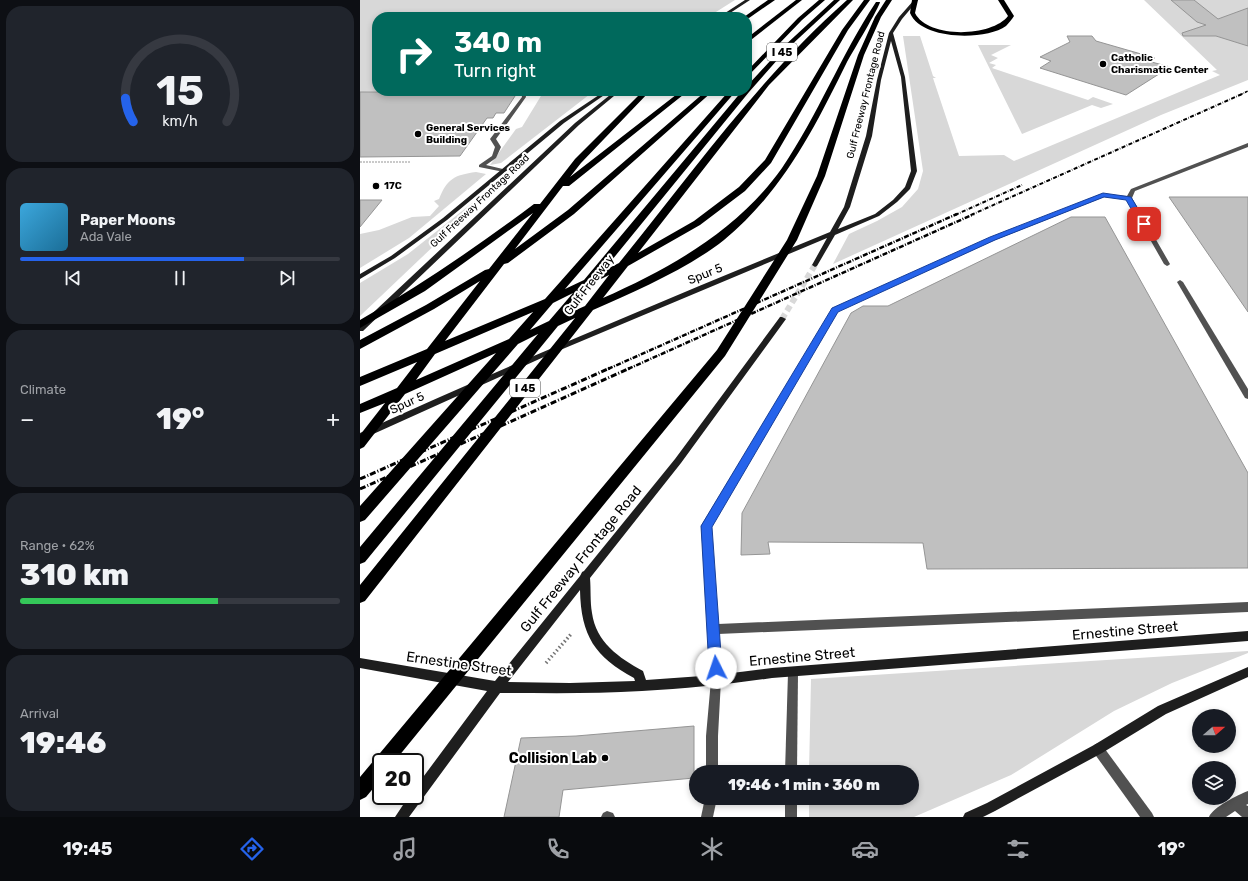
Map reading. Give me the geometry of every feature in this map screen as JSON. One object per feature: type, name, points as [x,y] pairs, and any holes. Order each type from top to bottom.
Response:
[{"type":"highway","points":[[752,14],[772,0]]},
{"type":"highway","points":[[752,37],[799,0]]},
{"type":"highway","name":"I 45","points":[[752,70],[802,17],[822,0]]},
{"type":"highway","name":"Gulf Freeway","points":[[752,84],[784,49],[837,0]]},
{"type":"highway","name":"Gulf Freeway","points":[[360,596],[767,84],[832,16],[850,0]]},
{"type":"highway","points":[[360,382],[538,306],[633,260],[697,223],[742,189],[768,161],[852,19],[867,0]]},
{"type":"highway","points":[[391,753],[721,353],[792,240],[821,176],[873,17],[880,0]]},
{"type":"highway","points":[[360,409],[625,292],[683,262],[720,238],[759,201],[785,169],[873,17],[889,0]]},
{"type":"highway","points":[[916,0],[912,9],[912,15],[916,21],[933,29],[951,32],[984,33],[1000,28],[1009,23],[1010,14],[1001,0]]},
{"type":"highway","points":[[752,59],[769,51]]},
{"type":"highway","points":[[360,444],[578,161],[642,96]]},
{"type":"highway","points":[[360,324],[421,289],[492,240],[679,96]]},
{"type":"highway","points":[[360,345],[430,307],[495,268],[571,212],[704,96]]},
{"type":"highway","name":"Gulf Freeway","points":[[360,516],[729,96]]},
{"type":"highway","name":"Gulf Freeway","points":[[360,558],[741,96]]},
{"type":"highway","points":[[360,791],[372,776]]},
{"type":"main road","points":[[729,12],[748,0]]},
{"type":"main road","name":"Gulf Freeway Frontage Road","points":[[815,265],[847,207],[869,136],[879,80],[891,33],[900,18],[916,0]]},
{"type":"main road","name":"Spur 5","points":[[360,437],[638,313],[877,215],[895,201],[908,188],[914,171],[903,77],[891,33]]},
{"type":"main road","points":[[360,277],[393,257],[445,219],[562,122],[601,96]]},
{"type":"main road","name":"Gulf Freeway Frontage Road","points":[[360,329],[577,124],[612,96]]},
{"type":"main road","name":"Gulf Freeway Frontage Road","points":[[401,817],[497,687],[678,460],[782,319]]},
{"type":"main road","points":[[585,575],[588,624],[594,637],[615,661],[639,675],[642,686]]},
{"type":"main road","name":"Ernestine Street","points":[[360,664],[497,687],[570,688],[642,686],[716,680],[772,673],[793,673],[1248,636]]},
{"type":"main road","points":[[969,817],[991,807],[1098,749],[1162,710],[1248,672]]},
{"type":"street","points":[[504,170],[481,166],[494,157],[498,147],[493,139],[524,96]]},
{"type":"street","points":[[1129,198],[1133,190],[1248,145]]},
{"type":"street","points":[[712,765],[712,736],[716,680],[706,526],[835,310],[993,239],[1103,195],[1129,198]]},
{"type":"street","points":[[1129,198],[1167,264]]},
{"type":"street","points":[[1180,282],[1248,396]]},
{"type":"street","points":[[713,629],[1248,607]]},
{"type":"street","points":[[792,765],[793,673]]},
{"type":"street","points":[[1098,749],[1148,817]]},
{"type":"street","points":[[1236,803],[1248,796]]},
{"type":"street","points":[[707,817],[710,805]]},
{"type":"street","points":[[791,805],[791,817]]},
{"type":"street","points":[[1215,817],[1233,805]]},
{"type":"street","points":[[1236,805],[1248,814]]},
{"type":"path","points":[[360,162],[410,162]]},
{"type":"path","points":[[546,663],[572,633]]},
{"type":"shaded area","points":[[360,0],[735,0],[716,12],[372,12],[372,92],[360,92]]},
{"type":"shaded area","points":[[1144,0],[1248,0],[1248,80],[1161,115],[833,264],[849,234],[902,207],[918,189],[923,171],[903,36],[920,36],[933,76],[936,78],[933,78],[959,156],[1004,155],[1014,161],[1220,75],[1212,71],[1217,70]]},
{"type":"shaded area","points":[[978,45],[1011,45],[991,55],[998,58],[989,63],[996,65],[992,68],[1088,100],[1093,97],[1113,104],[1101,108],[1092,105],[1022,134]]},
{"type":"shaded area","points":[[541,96],[588,96],[501,163],[490,165],[516,129],[522,127]]},
{"type":"shaded area","points":[[476,172],[486,174],[409,238],[360,268],[360,234],[379,230],[412,217],[430,216],[439,206],[434,201],[439,199],[448,182],[462,175]]},
{"type":"shaded area","points":[[476,200],[481,201],[360,316],[360,283],[408,254]]},
{"type":"shaded area","points":[[1248,651],[1248,653],[1172,683],[1114,711],[1011,775],[914,817],[809,817],[809,805],[919,805],[919,765],[809,765],[811,679]]},
{"type":"building","points":[[1171,0],[1194,0],[1218,19],[1248,8],[1248,46],[1216,36],[1183,36],[1182,33],[1206,25],[1197,22]]},
{"type":"building","name":"Catholic Charismatic Center","points":[[1067,36],[1092,36],[1096,41],[1155,58],[1148,61],[1170,67],[1126,95],[1040,68],[1051,61],[1040,57],[1070,42]]},
{"type":"building","name":"General Services Building","points":[[360,92],[372,92],[372,96],[515,96],[504,113],[496,113],[493,118],[487,118],[460,156],[360,157]]},
{"type":"building","points":[[1169,197],[1248,197],[1248,312]]},
{"type":"building","points":[[360,200],[382,200],[360,227]]},
{"type":"building","points":[[1071,217],[1105,217],[1248,473],[1248,568],[927,569],[923,543],[768,542],[770,554],[741,555],[742,513],[851,313],[863,306],[888,306]]},
{"type":"building","name":"Collision Lab","points":[[694,726],[694,765],[689,765],[689,778],[563,790],[559,817],[504,817],[521,738],[576,736]]},
{"type":"tunnel","points":[[782,319],[815,265]]},
{"type":"railway","points":[[1242,94],[1248,91]]},
{"type":"railway","points":[[971,215],[1242,94]]},
{"type":"railway","points":[[955,215],[1022,185]]},
{"type":"railway","points":[[608,369],[957,214]]},
{"type":"railway","points":[[628,369],[974,214]]},
{"type":"railway","points":[[360,479],[610,368]]},
{"type":"railway","points":[[360,489],[630,368]]},
{"type":"place","name":"Catholic Charismatic Center","points":[[1103,64]]},
{"type":"place","name":"General Services Building","points":[[418,134]]},
{"type":"place","name":"17C","points":[[376,186]]},
{"type":"place","name":"Collision Lab","points":[[605,758]]},
{"type":"route","points":[[716,668],[706,526],[835,310],[993,239],[1103,195],[1129,198],[1144,224]]}]
